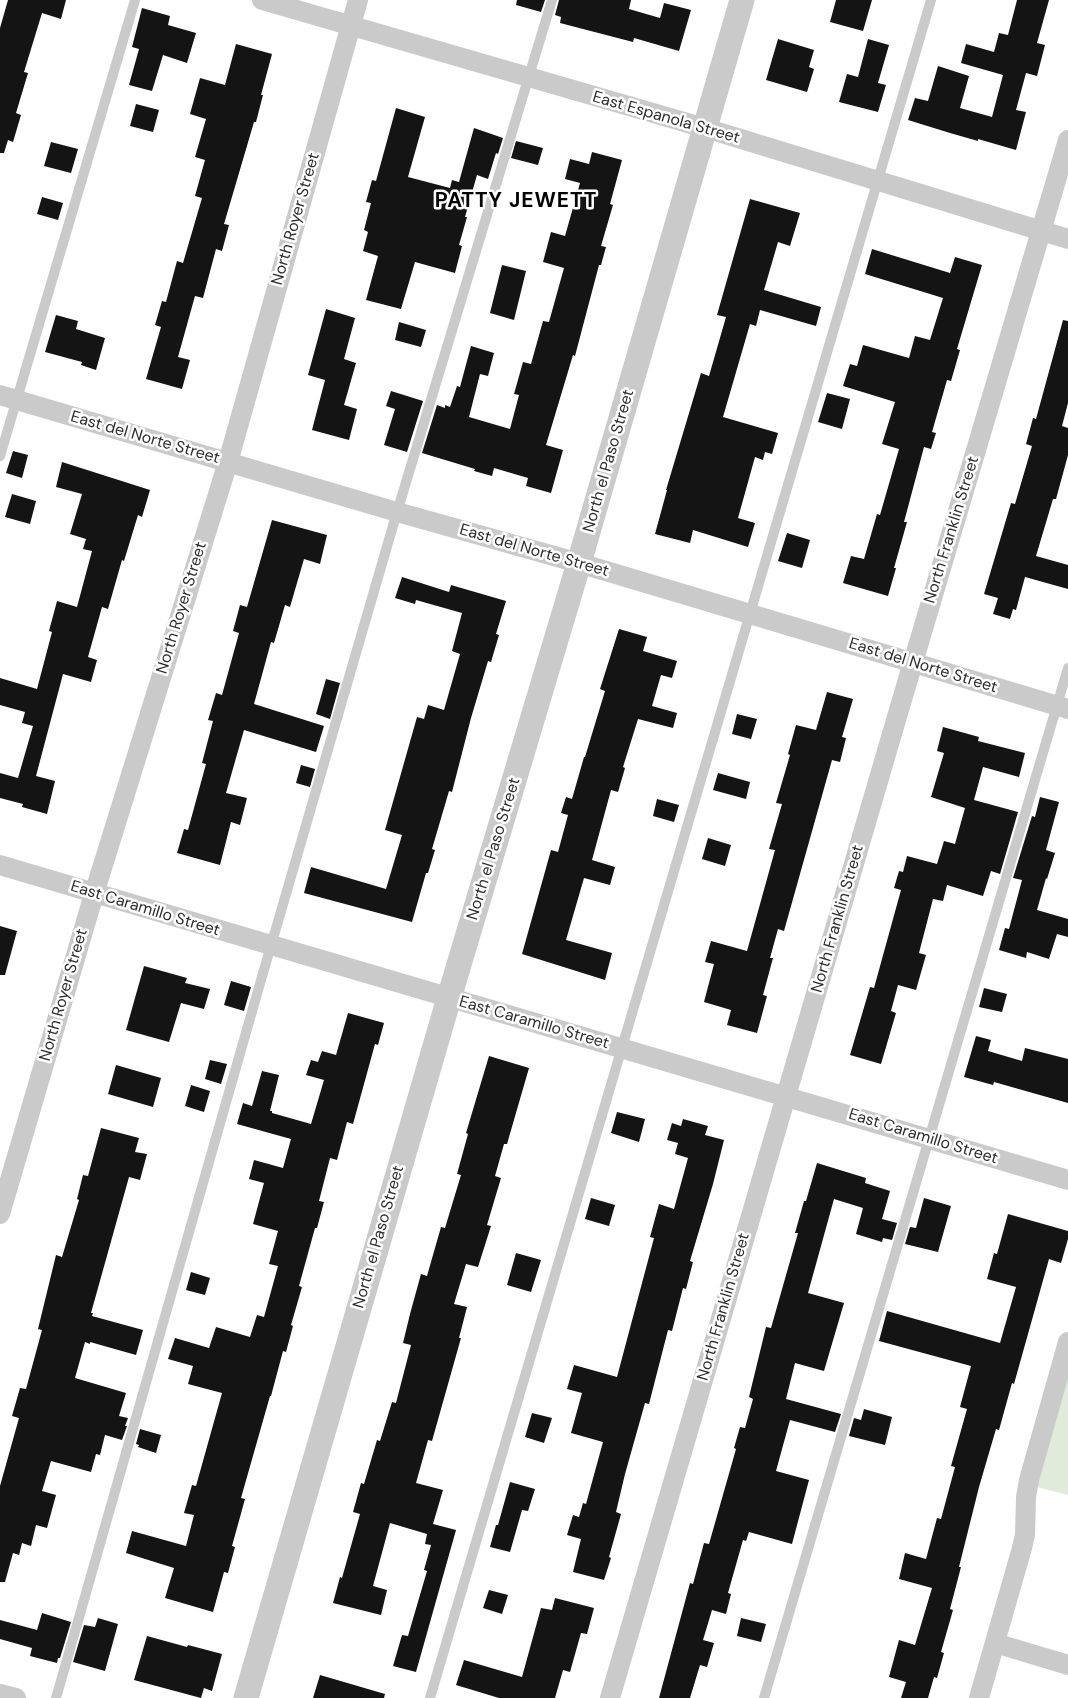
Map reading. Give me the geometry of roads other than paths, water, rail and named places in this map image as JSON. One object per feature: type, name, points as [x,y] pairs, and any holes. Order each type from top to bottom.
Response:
[{"type":"street","name":"East Espanola Street","points":[[262,0],[704,128],[1068,239]]},
{"type":"street","name":"North Royer Street","points":[[0,1214],[94,894],[228,462],[358,0]]},
{"type":"street","name":"North el Paso Street","points":[[246,1698],[448,998],[579,563],[742,0]]},
{"type":"street","name":"North Franklin Street","points":[[610,1698],[1068,140]]},
{"type":"street","name":"East del Norte Street","points":[[8,397],[397,512],[579,563],[1062,707]]},
{"type":"street","name":"East Caramillo Street","points":[[0,865],[1068,1180]]},
{"type":"street","points":[[980,1698],[1022,1548],[1025,1535],[1026,1496],[1029,1480],[1068,1342]]},
{"type":"street","points":[[995,1643],[1068,1665]]},
{"type":"street","points":[[0,1694],[16,1698]]},
{"type":"lane","points":[[0,456],[8,397],[135,0]]},
{"type":"lane","points":[[56,1698],[397,512],[552,0]]},
{"type":"lane","points":[[430,1698],[931,0]]},
{"type":"lane","points":[[764,1698],[930,1139],[1062,707],[1068,668]]},
{"type":"district","name":"PATTY JEWETT","points":[[516,201]]}]
